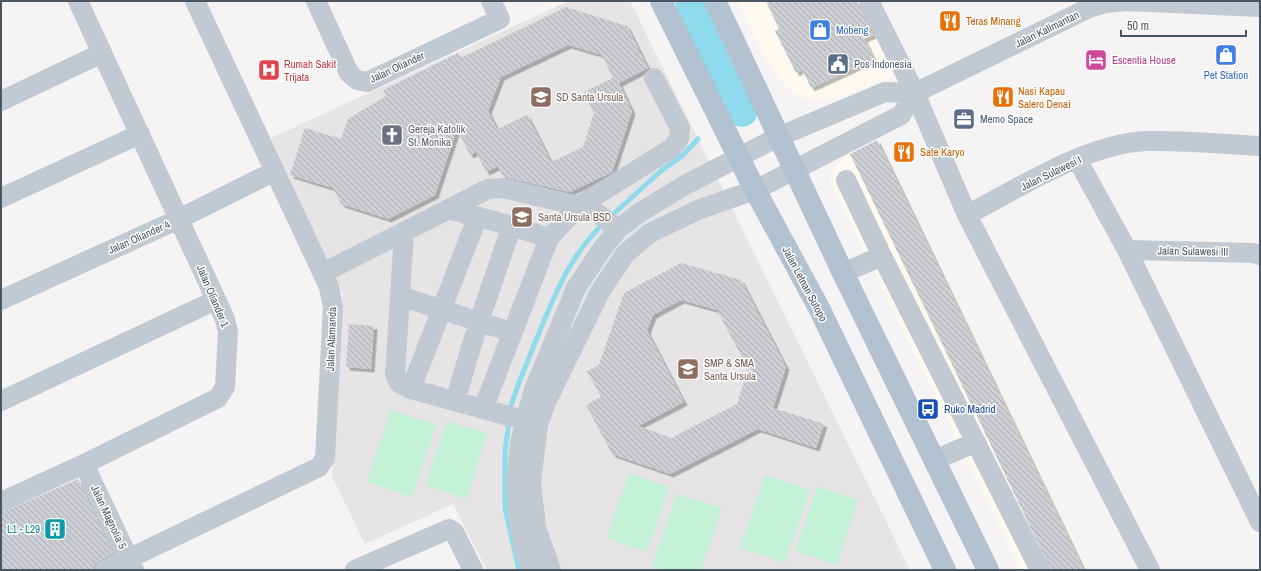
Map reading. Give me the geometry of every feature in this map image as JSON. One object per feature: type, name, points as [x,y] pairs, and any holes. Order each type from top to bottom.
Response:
[{"type":"main road","name":"Jalan Letnan Sutopo","points":[[661,1],[754,190],[819,308],[945,570]]},
{"type":"main road","points":[[715,1],[843,273],[988,570]]},
{"type":"street","name":"Jalan Oliander 1","points":[[1,502],[84,464],[218,398],[225,387],[228,332],[225,319],[78,1]]},
{"type":"street","name":"Jalan Alamanda","points":[[105,570],[132,564],[319,467],[325,458],[333,307],[330,287],[195,1]]},
{"type":"street","name":"Jalan Oliander","points":[[316,1],[350,73],[357,80],[367,82],[500,19],[491,1]]},
{"type":"street","points":[[869,1],[915,92],[967,215],[1150,570]]},
{"type":"street","name":"Jalan Kalimantan","points":[[601,217],[639,213],[685,185],[778,137],[885,92],[915,92],[1089,8],[1106,3],[1127,1],[1178,2],[1260,7]]},
{"type":"street","points":[[1,101],[102,53]]},
{"type":"street","points":[[448,209],[477,218],[512,226],[549,238],[601,217],[672,148],[679,139],[680,128],[654,78]]},
{"type":"street","points":[[522,420],[547,400],[601,290],[625,254],[650,233],[700,209],[754,190],[900,115],[915,92]]},
{"type":"street","points":[[1,198],[140,134]]},
{"type":"street","name":"Jalan Sulawesi I","points":[[967,215],[1077,159],[1118,146],[1146,141],[1260,146]]},
{"type":"street","points":[[1077,159],[1127,250],[1260,522]]},
{"type":"street","name":"Jalan Oliander 4","points":[[1,300],[178,219],[275,171]]},
{"type":"street","points":[[846,180],[882,256],[1040,570]]},
{"type":"street","points":[[323,273],[488,189],[503,188],[601,217]]},
{"type":"street","points":[[551,570],[536,527],[526,511],[516,484],[522,420],[576,288],[602,249],[601,217]]},
{"type":"street","points":[[411,389],[477,218]]},
{"type":"street","points":[[455,400],[479,321],[512,226]]},
{"type":"street","points":[[404,233],[396,374],[399,383],[411,389],[455,400],[522,420]]},
{"type":"street","points":[[483,409],[511,332],[549,238]]},
{"type":"street","name":"Jalan Sulawesi III","points":[[1127,250],[1253,253],[1260,255]]},
{"type":"street","points":[[843,273],[882,256]]},
{"type":"street","points":[[400,296],[511,332]]},
{"type":"street","points":[[1,401],[216,300]]},
{"type":"street","points":[[935,460],[976,442]]},
{"type":"street","name":"Jalan Magnolia 5","points":[[84,464],[132,564]]},
{"type":"street","points":[[526,511],[524,550],[533,570]]},
{"type":"street","points":[[355,570],[449,529],[454,532],[473,570]]},
{"type":"shaded area","points":[[549,1],[569,1],[552,9]]},
{"type":"shaded area","name":"Santa Ursula BSD","points":[[569,1],[630,1],[910,570],[487,570],[453,504],[365,544],[332,476],[343,295],[271,138]]},
{"type":"shaded area","points":[[736,1],[857,1],[895,76],[833,100],[812,102],[791,92],[768,63]]},
{"type":"shaded area","points":[[877,140],[1088,570],[1021,570],[830,182],[832,170],[850,152]]},
{"type":"green space","points":[[391,410],[436,425],[412,497],[367,482]]},
{"type":"green space","points":[[447,421],[487,434],[466,499],[425,485]]},
{"type":"green space","points":[[629,473],[669,487],[647,552],[607,538]]},
{"type":"green space","points":[[765,475],[810,490],[785,563],[740,548]]},
{"type":"green space","points":[[818,486],[858,500],[837,565],[796,551]]},
{"type":"green space","points":[[677,494],[722,508],[701,570],[663,570],[652,566]]},
{"type":"building","points":[[766,1],[857,1],[873,35],[864,39],[874,59],[811,88],[802,69],[796,73],[775,31],[779,29]]},
{"type":"building","points":[[566,7],[627,26],[648,68],[619,83],[632,111],[612,172],[570,192],[503,177],[498,166],[486,172],[476,152],[470,155],[457,129],[435,195],[388,219],[341,204],[333,188],[290,175],[305,128],[341,139],[348,119],[386,96],[383,90],[458,53],[461,58]],"holes":[[[568,45],[602,55],[613,78],[584,92],[594,113],[583,147],[551,162],[527,115],[497,129],[488,111],[501,77]]]},
{"type":"building","points":[[877,140],[1084,570],[1051,570],[850,154]]},
{"type":"building","name":"SMP & SMA Santa Ursula","points":[[681,263],[741,280],[786,367],[773,408],[824,424],[816,448],[758,429],[670,474],[612,454],[586,405],[601,397],[587,371],[599,365],[624,293]],"holes":[[[681,300],[717,310],[748,369],[737,404],[671,438],[638,426],[684,402],[647,331],[653,315]]]},
{"type":"building","points":[[349,324],[374,326],[371,369],[346,367]]},
{"type":"building","name":"L1 - L29","points":[[78,479],[113,553],[95,564],[94,570],[1,570],[1,513]]},
{"type":"waterway","points":[[690,1],[742,112]]},
{"type":"waterway","points":[[609,218],[662,170],[682,156],[698,139]]},
{"type":"waterway","points":[[509,413],[526,366],[564,277],[572,262],[592,235],[604,223]]},
{"type":"waterway","points":[[509,421],[505,452],[505,508],[519,570]]},
{"type":"place","name":"Teras Minang","points":[[950,21]]},
{"type":"place","name":"Mobeng","points":[[820,30]]},
{"type":"place","name":"Pet Station","points":[[1226,55]]},
{"type":"place","name":"Escentia House","points":[[1096,60]]},
{"type":"place","name":"Pos Indonesia","points":[[838,64]]},
{"type":"place","name":"Rumah Sakit Trijata","points":[[269,70]]},
{"type":"place","name":"SD Santa Ursula","points":[[541,97]]},
{"type":"place","name":"Nasi Kapau Salero Denai","points":[[1003,97]]},
{"type":"place","name":"Memo Space","points":[[964,119]]},
{"type":"place","name":"Gereja Katolik St. Monika","points":[[392,135]]},
{"type":"place","name":"Sate Karyo","points":[[904,152]]},
{"type":"place","name":"Santa Ursula BSD","points":[[522,217]]},
{"type":"place","name":"SMP & SMA Santa Ursula","points":[[688,369]]},
{"type":"place","name":"Ruko Madrid","points":[[928,409]]},
{"type":"place","name":"L1 - L29","points":[[55,529]]}]
